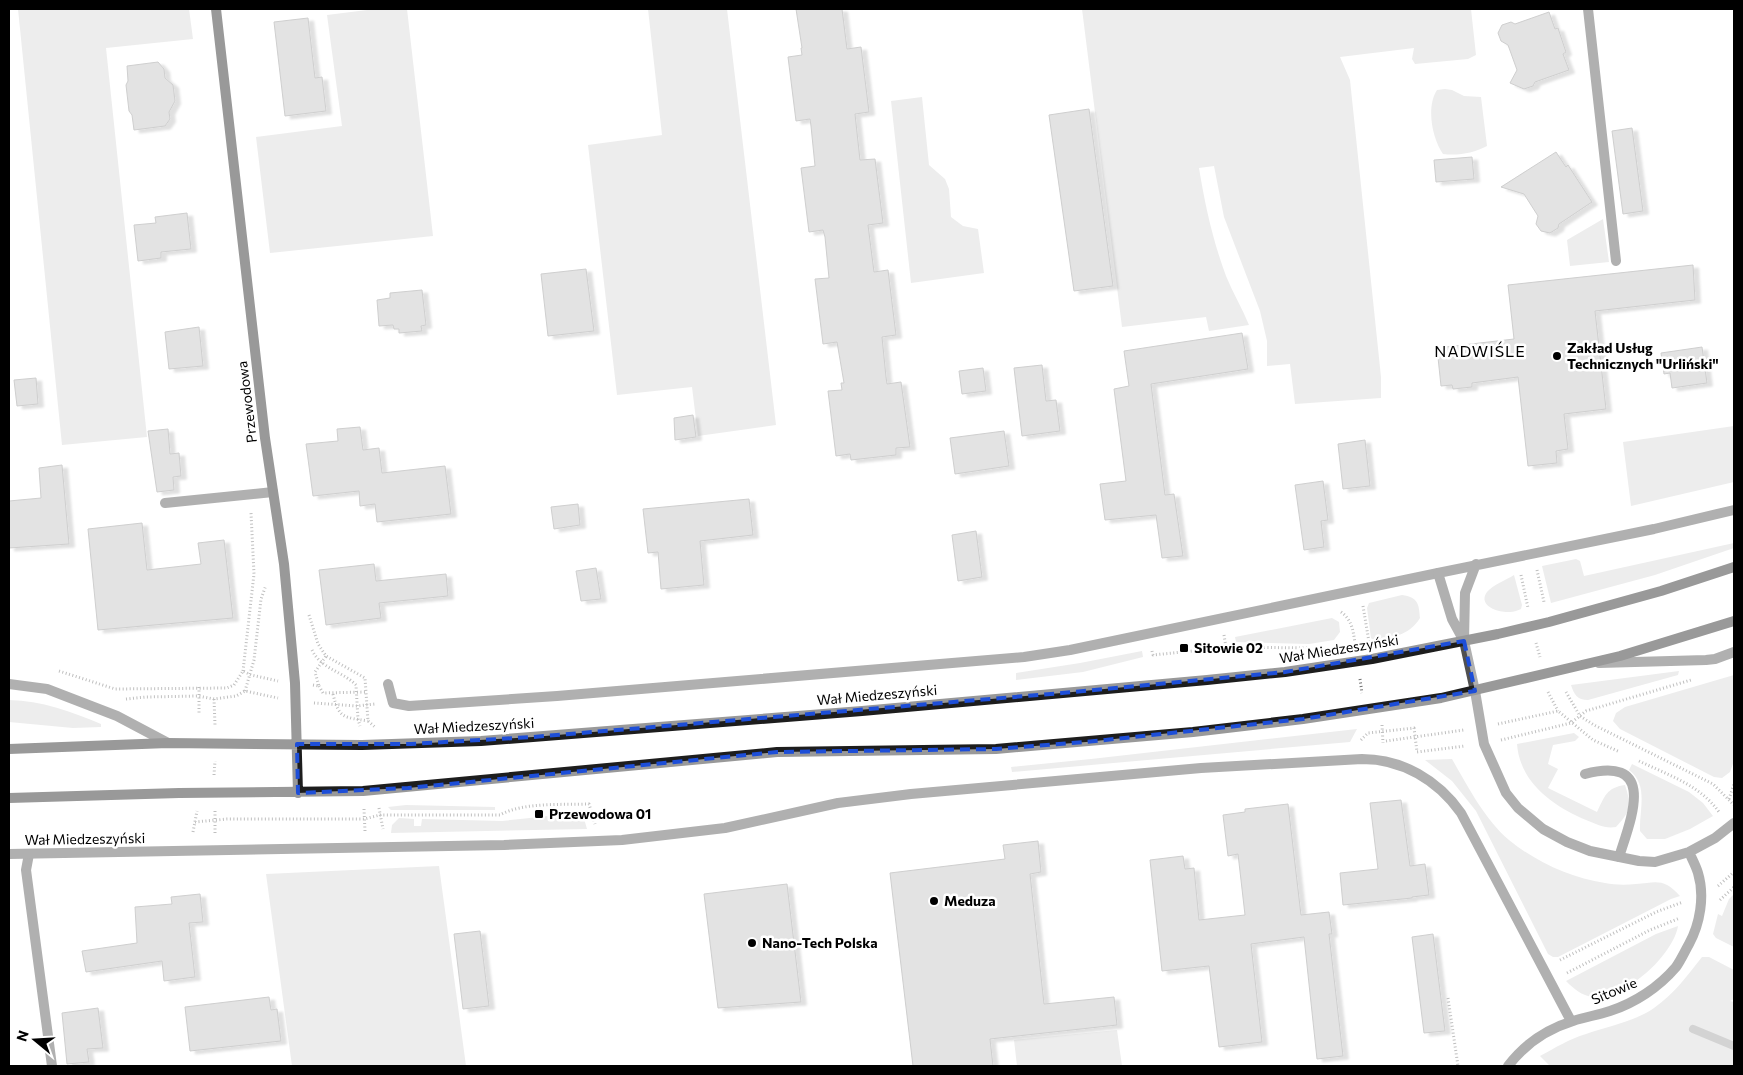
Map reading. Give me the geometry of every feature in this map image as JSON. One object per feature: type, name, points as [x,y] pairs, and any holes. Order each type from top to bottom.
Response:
[{"type":"main road","name":"Przewodowa","points":[[216,9],[265,438],[284,564],[295,683],[298,793]]},
{"type":"main road","name":"Wał Miedzeszyński","points":[[9,748],[168,743],[362,745],[445,743],[871,710],[1285,672],[1427,650],[1532,626],[1661,591],[1734,567]]},
{"type":"main road","points":[[9,798],[179,792],[298,793],[363,791],[777,752],[1021,747],[1193,732],[1364,710],[1475,691],[1591,664],[1734,621]]},
{"type":"street","points":[[1588,9],[1616,261]]},
{"type":"street","points":[[165,503],[273,492]]},
{"type":"street","points":[[388,684],[393,703],[409,706],[557,696],[1024,657],[1070,650],[1476,564],[1654,529],[1734,510]]},
{"type":"street","points":[[1476,564],[1465,593],[1464,641],[1484,744],[1506,792],[1518,808],[1543,829],[1567,842],[1590,851],[1639,861],[1655,862],[1689,852],[1732,825]]},
{"type":"street","points":[[1438,573],[1452,618],[1464,641]]},
{"type":"street","points":[[1591,664],[1706,660],[1715,659],[1734,652]]},
{"type":"street","points":[[9,684],[46,689],[117,716],[168,743]]},
{"type":"street","name":"Wał Miedzeszyński","points":[[9,854],[192,852],[365,846],[504,845],[622,840],[726,828],[838,803],[911,794],[1201,768],[1381,759],[1410,769],[1451,798],[1461,813],[1571,1021]]},
{"type":"street","points":[[1585,774],[1610,770],[1621,773],[1630,780],[1634,788],[1635,800],[1632,816],[1619,857]]},
{"type":"street","name":"Sitowie","points":[[1508,1066],[1516,1056],[1538,1037],[1571,1021],[1610,1011],[1635,1000],[1657,985],[1677,966],[1692,938],[1698,923],[1700,909],[1701,894],[1698,874],[1689,852]]},
{"type":"street","points":[[29,854],[26,870],[52,1066]]},
{"type":"path","points":[[1516,557],[1549,695],[1558,712],[1593,740],[1627,756]]},
{"type":"path","points":[[123,699],[198,696],[214,699],[236,696],[245,691],[254,660],[261,599],[267,583]]},
{"type":"path","points":[[308,614],[318,644],[326,656],[365,678],[368,721]]},
{"type":"path","points":[[1224,634],[1226,647]]},
{"type":"path","points":[[1346,643],[1355,641],[1368,733],[1414,728],[1418,752],[1449,748]]},
{"type":"path","points":[[310,647],[321,663],[348,678],[356,685],[362,745]]},
{"type":"path","points":[[1152,647],[1153,655],[1226,647],[1312,648]]},
{"type":"path","points":[[326,656],[315,672],[323,693],[366,692]]},
{"type":"path","points":[[54,670],[115,689],[227,688],[234,685],[243,671],[265,679],[319,686]]},
{"type":"path","points":[[1517,736],[1571,723],[1586,711],[1695,679]]},
{"type":"path","points":[[199,687],[199,714]]},
{"type":"path","points":[[245,691],[254,694],[336,705],[357,706],[393,703]]},
{"type":"path","points":[[1566,692],[1580,716],[1594,725],[1712,784],[1734,805]]},
{"type":"path","points":[[333,694],[339,712],[345,716],[368,721],[376,728]]},
{"type":"path","points":[[1383,742],[1482,728],[1558,712]]},
{"type":"path","points":[[1636,760],[1696,788],[1732,825]]},
{"type":"path","points":[[1729,799],[1734,784]]},
{"type":"path","points":[[363,791],[365,846]]},
{"type":"path","points":[[379,802],[384,835]]},
{"type":"path","points":[[195,822],[227,819],[364,819],[380,815],[500,815],[509,810],[528,807],[589,804],[595,824]]},
{"type":"path","points":[[192,837],[198,805]]},
{"type":"path","points":[[1544,969],[1656,912],[1716,888],[1734,872]]},
{"type":"path","points":[[1551,981],[1650,930],[1721,899],[1734,887]]},
{"type":"path","points":[[1448,998],[1458,1066]]},
{"type":"highlighted area","points":[[1464,641],[1475,691],[1303,719],[1086,742],[996,749],[777,752],[408,788],[298,793],[297,744],[411,744],[533,737],[1062,693],[1285,672]]},
{"type":"shaded area","points":[[18,9],[189,9],[193,39],[106,48],[147,437],[62,445]]},
{"type":"shaded area","points":[[375,9],[407,9],[433,236],[270,253],[256,137],[342,126],[327,15]]},
{"type":"shaded area","points":[[648,9],[727,9],[776,425],[698,436],[692,387],[617,395],[588,145],[662,135]]},
{"type":"shaded area","points":[[1082,9],[1471,9],[1476,55],[1468,59],[1415,64],[1412,59],[1414,48],[1340,57],[1350,80],[1381,377],[1381,398],[1295,404],[1290,364],[1267,366],[1267,341],[1260,311],[1224,217],[1214,166],[1199,168],[1207,209],[1217,250],[1226,276],[1249,325],[1209,331],[1206,317],[1122,327]]},
{"type":"shaded area","points":[[1445,89],[1464,96],[1481,97],[1487,146],[1455,155],[1443,154],[1433,131],[1431,114],[1437,90]]},
{"type":"shaded area","points":[[922,97],[929,165],[945,179],[949,189],[951,217],[963,226],[978,229],[984,273],[911,283],[891,101]]},
{"type":"shaded area","points":[[1603,219],[1609,262],[1570,266],[1567,240]]},
{"type":"shaded area","points":[[1734,426],[1734,482],[1631,506],[1623,442]]},
{"type":"shaded area","points":[[1734,543],[1734,548],[1655,575],[1551,603],[1542,566],[1576,559],[1580,561],[1584,576]]},
{"type":"shaded area","points":[[1514,575],[1522,605],[1521,609],[1505,612],[1495,610],[1487,605],[1485,597],[1487,592]]},
{"type":"shaded area","points":[[1402,595],[1411,597],[1417,602],[1420,618],[1411,629],[1399,635],[1373,640],[1371,638],[1367,608],[1369,603]]},
{"type":"shaded area","points":[[1332,618],[1339,622],[1340,632],[1334,640],[1309,644],[1236,642],[1235,637]]},
{"type":"shaded area","points":[[1142,651],[1143,657],[1083,672],[1016,680],[1016,673]]},
{"type":"shaded area","points":[[1679,671],[1678,675],[1588,700],[1576,696],[1571,685]]},
{"type":"shaded area","points":[[1734,675],[1734,761],[1730,772],[1722,778],[1714,777],[1620,729],[1613,721],[1616,713],[1625,707]]},
{"type":"shaded area","points":[[9,700],[33,702],[56,707],[101,724],[101,727],[73,728],[9,722]]},
{"type":"shaded area","points":[[1357,729],[1350,742],[1012,772],[1011,767],[1091,759]]},
{"type":"shaded area","points":[[1574,733],[1579,737],[1575,741],[1553,745],[1548,764],[1558,769],[1548,788],[1597,812],[1604,797],[1610,791],[1625,785],[1629,804],[1627,813],[1616,827],[1597,824],[1562,808],[1540,791],[1524,770],[1519,758],[1517,744]]},
{"type":"shaded area","points":[[1452,759],[1477,802],[1492,823],[1519,848],[1542,862],[1579,877],[1609,884],[1628,885],[1660,882],[1669,886],[1680,896],[1558,957],[1548,954],[1476,811],[1452,781],[1425,760]]},
{"type":"shaded area","points":[[1632,764],[1689,792],[1703,803],[1713,816],[1690,829],[1665,839],[1647,839],[1640,831],[1642,798],[1639,783],[1629,770]]},
{"type":"shaded area","points":[[406,805],[495,807],[495,810],[391,810],[388,807]]},
{"type":"shaded area","points":[[578,813],[583,815],[587,829],[391,833],[392,825],[399,818],[414,819],[414,826],[421,826],[422,819],[502,821]]},
{"type":"shaded area","points":[[439,866],[466,1066],[292,1066],[266,874]]},
{"type":"shaded area","points":[[1734,894],[1734,947],[1716,938],[1713,934],[1718,914],[1722,916],[1729,899]]},
{"type":"shaded area","points":[[1678,926],[1667,950],[1657,962],[1632,984],[1618,991],[1605,996],[1592,997],[1584,995],[1566,981],[1656,934]]},
{"type":"shaded area","points":[[1702,957],[1709,957],[1734,970],[1734,999],[1730,1001],[1734,1002],[1734,1066],[1550,1066],[1540,1056],[1574,1038],[1646,1013],[1674,991]]},
{"type":"shaded area","points":[[1117,1030],[1122,1066],[1017,1066],[1014,1040]]},
{"type":"building","points":[[796,9],[842,9],[847,49],[861,47],[869,112],[855,114],[860,160],[875,159],[883,223],[868,225],[874,272],[888,270],[896,335],[882,337],[886,377],[887,384],[901,382],[910,447],[896,448],[896,455],[851,460],[850,454],[836,456],[828,391],[842,390],[841,383],[844,383],[837,342],[823,344],[815,279],[829,278],[825,237],[823,230],[809,232],[801,168],[815,166],[811,126],[810,119],[796,121],[788,57],[802,55]]},
{"type":"building","points":[[1549,12],[1555,29],[1558,28],[1566,52],[1563,54],[1569,70],[1535,82],[1533,86],[1524,89],[1510,83],[1517,70],[1508,45],[1501,41],[1498,33],[1502,25],[1511,22],[1515,24]]},
{"type":"building","points":[[308,18],[315,78],[322,77],[326,111],[285,116],[274,22]]},
{"type":"building","points":[[158,62],[164,69],[165,78],[173,85],[175,101],[169,112],[170,119],[165,126],[134,130],[132,115],[129,111],[126,85],[128,81],[127,66]]},
{"type":"building","points":[[1089,109],[1113,286],[1074,291],[1049,115]]},
{"type":"building","points":[[1632,128],[1643,211],[1623,214],[1612,131]]},
{"type":"building","points":[[1556,152],[1566,167],[1568,165],[1592,202],[1559,224],[1558,228],[1550,233],[1541,231],[1536,224],[1538,216],[1524,194],[1501,187]]},
{"type":"building","points":[[1472,157],[1474,179],[1436,182],[1434,160]]},
{"type":"building","points":[[187,213],[191,249],[161,252],[161,258],[138,261],[134,225],[156,223],[155,217]]},
{"type":"building","points":[[1693,265],[1695,300],[1595,311],[1606,409],[1564,414],[1568,449],[1556,451],[1557,463],[1528,466],[1518,377],[1472,383],[1472,387],[1453,389],[1452,385],[1441,386],[1437,348],[1514,339],[1508,285]]},
{"type":"building","points":[[586,269],[594,331],[548,336],[541,274]]},
{"type":"building","points":[[422,290],[426,325],[421,326],[422,331],[399,333],[399,329],[394,329],[393,325],[379,326],[377,300],[390,298],[390,293]]},
{"type":"building","points":[[199,327],[203,366],[169,369],[165,332]]},
{"type":"building","points":[[1242,333],[1248,369],[1151,384],[1165,495],[1174,494],[1183,556],[1162,558],[1156,515],[1105,520],[1100,484],[1126,481],[1114,389],[1129,386],[1124,351]]},
{"type":"building","points":[[1702,347],[1707,383],[1672,388],[1670,373],[1664,374],[1661,353]]},
{"type":"building","points":[[1042,365],[1046,401],[1056,400],[1060,431],[1022,436],[1014,368]]},
{"type":"building","points":[[983,368],[986,391],[962,394],[959,371]]},
{"type":"building","points":[[36,378],[38,404],[17,406],[14,380]]},
{"type":"building","points":[[693,415],[696,437],[675,440],[674,418]]},
{"type":"building","points":[[360,427],[363,450],[379,448],[382,473],[445,466],[451,514],[377,522],[375,504],[360,506],[359,491],[313,496],[306,444],[338,441],[337,429]]},
{"type":"building","points":[[168,429],[170,454],[179,453],[181,476],[173,477],[174,490],[157,492],[148,431]]},
{"type":"building","points":[[1004,431],[1009,466],[955,474],[950,438]]},
{"type":"building","points":[[1365,440],[1370,486],[1343,489],[1338,444]]},
{"type":"building","points":[[62,465],[69,544],[9,548],[9,501],[41,498],[39,468]]},
{"type":"building","points":[[1323,481],[1328,520],[1321,521],[1324,547],[1304,550],[1295,485]]},
{"type":"building","points":[[749,499],[753,535],[700,541],[704,585],[661,589],[658,552],[648,553],[643,509]]},
{"type":"building","points":[[578,504],[580,525],[554,529],[551,507]]},
{"type":"building","points":[[142,523],[147,570],[201,564],[198,543],[224,540],[233,618],[98,630],[88,529]]},
{"type":"building","points":[[976,531],[982,577],[958,581],[952,535]]},
{"type":"building","points":[[374,564],[376,581],[446,574],[448,596],[379,603],[381,618],[326,625],[319,570]]},
{"type":"building","points":[[596,568],[601,599],[581,601],[576,571]]},
{"type":"building","points":[[1401,800],[1410,866],[1425,864],[1429,895],[1343,905],[1340,873],[1378,869],[1370,803]]},
{"type":"building","points":[[1288,804],[1301,915],[1329,912],[1332,934],[1329,934],[1343,1056],[1317,1059],[1304,937],[1251,944],[1262,1042],[1219,1047],[1209,966],[1162,971],[1150,860],[1183,856],[1185,869],[1194,868],[1199,920],[1245,915],[1238,854],[1228,856],[1223,815],[1245,812],[1245,809]]},
{"type":"building","points":[[1038,841],[1041,872],[1030,874],[1044,1004],[1114,997],[1117,1025],[990,1039],[993,1066],[913,1066],[890,873],[1005,859],[1003,845]]},
{"type":"building","points":[[787,884],[801,1002],[718,1008],[704,894]]},
{"type":"building","points":[[200,894],[203,922],[189,923],[195,977],[164,981],[162,961],[86,972],[82,951],[137,943],[135,907],[172,904],[171,897]]},
{"type":"building","points":[[480,931],[489,1006],[463,1009],[454,934]]},
{"type":"building","points":[[1433,934],[1445,1031],[1424,1033],[1412,937]]},
{"type":"building","points":[[269,997],[271,1010],[277,1009],[281,1041],[190,1051],[185,1007]]},
{"type":"building","points":[[98,1008],[103,1048],[87,1049],[89,1062],[67,1064],[62,1013]]},
{"type":"waterway","points":[[1693,1029],[1734,1046]]},
{"type":"place","name":"Zakład Usług Technicznych \"Urliński\"","points":[[1557,356]]},
{"type":"place","name":"Sitowie 02","points":[[1184,648]]},
{"type":"place","name":"Przewodowa 01","points":[[539,814]]},
{"type":"place","name":"Meduza","points":[[934,901]]},
{"type":"place","name":"Nano-Tech Polska","points":[[752,943]]},
{"type":"district","name":"NADWIŚLE","points":[[1480,351]]}]
